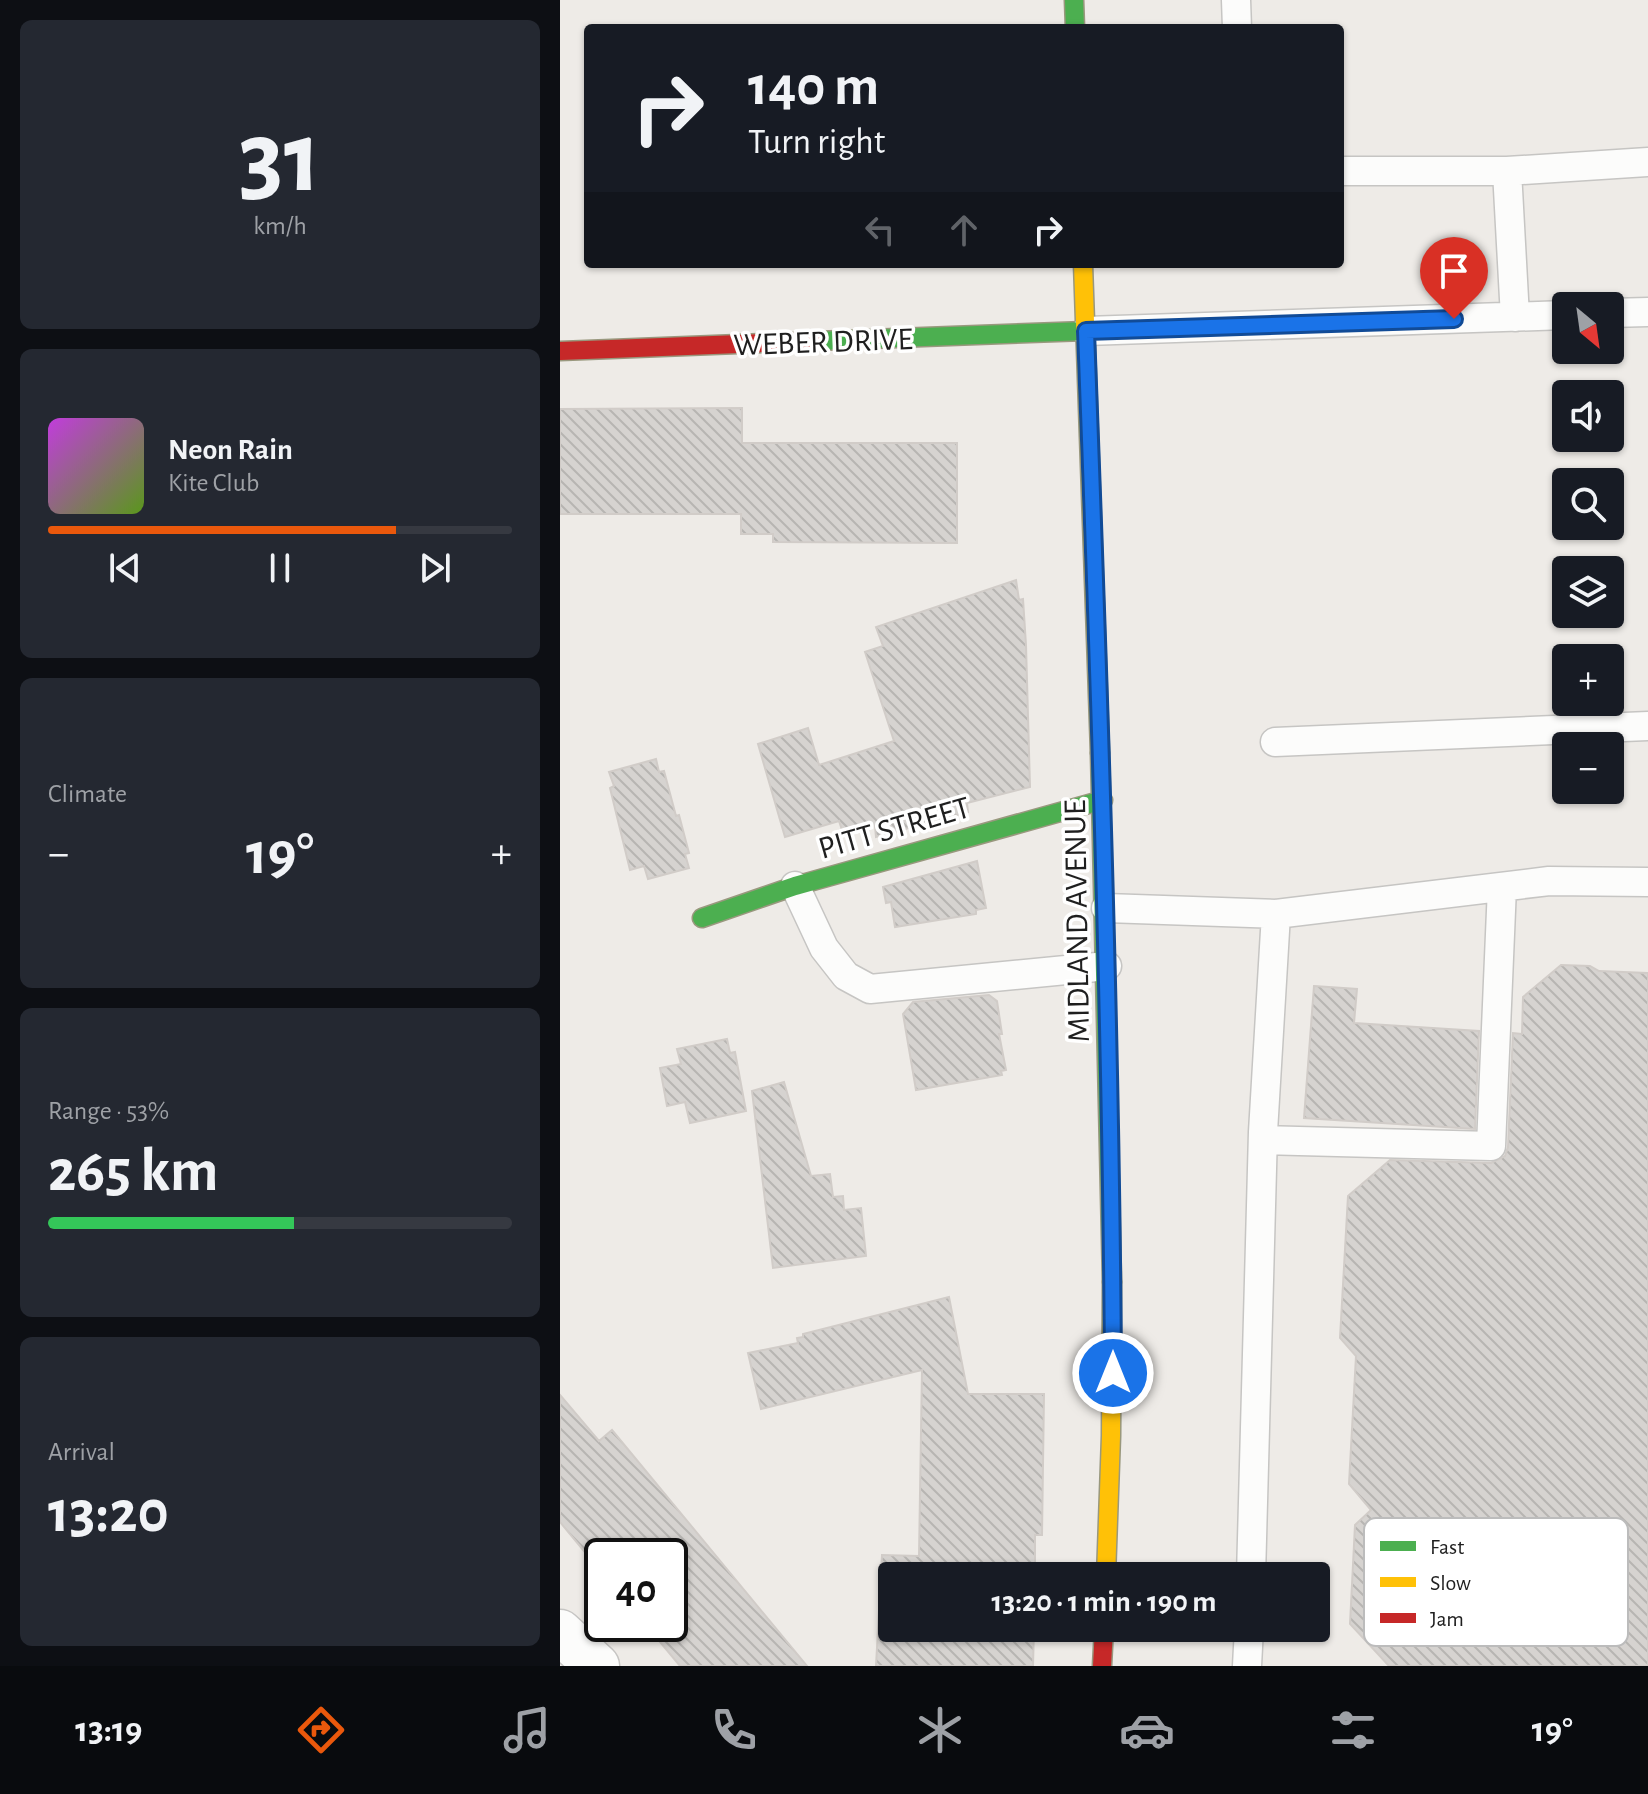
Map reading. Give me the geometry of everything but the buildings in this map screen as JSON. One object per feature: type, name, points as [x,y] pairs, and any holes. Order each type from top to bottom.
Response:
[{"type":"street","points":[[1074,0],[1075,24]]},
{"type":"street","name":"MIDLAND AVENUE","points":[[1083,268],[1106,908],[1114,1404],[1107,1562]]},
{"type":"street","name":"WEBER DRIVE","points":[[560,351],[1086,331]]},
{"type":"street","name":"PITT STREET","points":[[702,918],[795,886],[1103,800]]},
{"type":"street","points":[[560,1632],[597,1666]]},
{"type":"street","points":[[1102,1666],[1103,1642]]},
{"type":"lane","points":[[1236,0],[1237,24]]},
{"type":"lane","points":[[1344,171],[1507,171],[1648,162]]},
{"type":"lane","points":[[1507,171],[1515,317]]},
{"type":"lane","points":[[1624,313],[1648,312]]},
{"type":"lane","points":[[1086,331],[1552,316]]},
{"type":"lane","points":[[1275,742],[1648,726]]},
{"type":"lane","points":[[1106,908],[1276,914],[1549,881],[1648,882]]},
{"type":"lane","points":[[795,886],[824,948],[846,976],[870,989],[1107,966]]},
{"type":"lane","points":[[1263,1140],[1491,1146],[1502,887]]},
{"type":"lane","points":[[1251,1562],[1263,1140],[1276,914]]},
{"type":"lane","points":[[1247,1666],[1248,1642]]},
{"type":"traffic: fast","points":[[1074,0],[1075,24]]},
{"type":"traffic: fast","points":[[816,341],[1086,331]]},
{"type":"traffic: fast","points":[[1100,753],[1112,1282]]},
{"type":"traffic: fast","points":[[702,918],[795,886],[1103,800]]},
{"type":"traffic: slow","points":[[1083,268],[1100,753]]},
{"type":"traffic: slow","points":[[1106,1562],[1112,1282]]},
{"type":"traffic: jam","points":[[560,351],[816,341]]},
{"type":"traffic: jam","points":[[1102,1666],[1103,1642]]},
{"type":"route","points":[[1113,1373],[1113,1222],[1103,800],[1086,331],[1454,319]]}]
